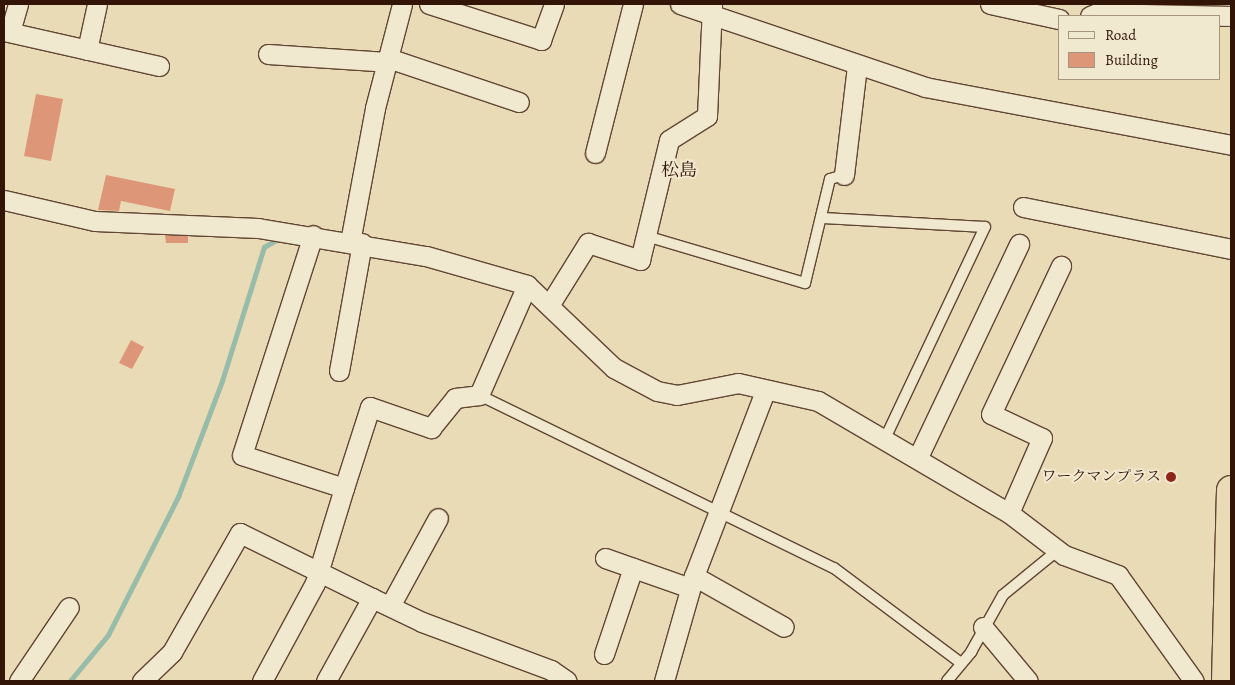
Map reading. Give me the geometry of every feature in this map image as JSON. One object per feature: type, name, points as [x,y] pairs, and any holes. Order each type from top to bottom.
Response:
[{"type":"highway","points":[[1226,681],[1231,490]]},
{"type":"street","points":[[18,4],[7,32],[159,66]]},
{"type":"street","points":[[87,50],[97,4]]},
{"type":"street","points":[[339,371],[356,243],[402,4]]},
{"type":"street","points":[[429,4],[541,40],[554,4]]},
{"type":"street","points":[[595,152],[633,4]]},
{"type":"street","points":[[680,4],[712,10],[857,66],[925,87],[1231,145]]},
{"type":"street","points":[[990,4],[1058,19]]},
{"type":"street","points":[[550,304],[588,243],[640,260],[669,140],[707,116],[712,10]]},
{"type":"street","points":[[1092,15],[1097,13],[1186,15]]},
{"type":"street","points":[[268,54],[392,60],[519,102]]},
{"type":"street","points":[[844,176],[857,66]]},
{"type":"street","points":[[4,200],[121,224],[210,224],[311,242],[356,243],[426,256],[527,285],[550,304],[614,368],[657,391],[677,395],[738,383],[818,400],[918,457],[1009,513],[1058,550],[1091,568],[1118,574],[1194,681]]},
{"type":"street","points":[[1022,207],[1231,249]]},
{"type":"street","points":[[311,242],[242,455],[344,488]]},
{"type":"street","points":[[918,457],[1019,244]]},
{"type":"street","points":[[1009,513],[1042,438],[991,414],[1061,266]]},
{"type":"street","points":[[262,681],[318,572],[370,407],[432,428],[455,398],[479,395],[527,285]]},
{"type":"street","points":[[664,681],[692,582],[718,509],[765,390]]},
{"type":"street","points":[[390,606],[438,518]]},
{"type":"street","points":[[142,681],[172,652],[240,534],[372,598],[549,676],[567,681]]},
{"type":"street","points":[[605,558],[633,568],[692,582],[784,627]]},
{"type":"street","points":[[604,654],[633,568]]},
{"type":"street","points":[[326,681],[372,598]]},
{"type":"street","points":[[19,681],[70,607]]},
{"type":"street","points":[[983,628],[1028,681]]},
{"type":"lane","points":[[646,236],[805,283],[823,218],[830,179],[844,176]]},
{"type":"lane","points":[[823,218],[985,227],[885,439]]},
{"type":"lane","points":[[479,395],[718,509],[834,568],[961,663]]},
{"type":"lane","points":[[947,681],[961,663],[1004,595],[1058,550]]},
{"type":"building","points":[[36,94],[63,99],[51,161],[24,156]]},
{"type":"building","points":[[106,175],[175,189],[170,211],[121,201],[119,211],[98,210]]},
{"type":"building","points":[[165,235],[188,236],[188,243],[166,243]]},
{"type":"building","points":[[131,340],[144,347],[132,369],[119,363]]},
{"type":"waterway","points":[[70,681],[108,635],[178,497],[222,381],[264,247],[276,240]]},
{"type":"place","name":"ワークマンプラス","points":[[1171,477]]},
{"type":"district","name":"松島","points":[[679,170]]}]
